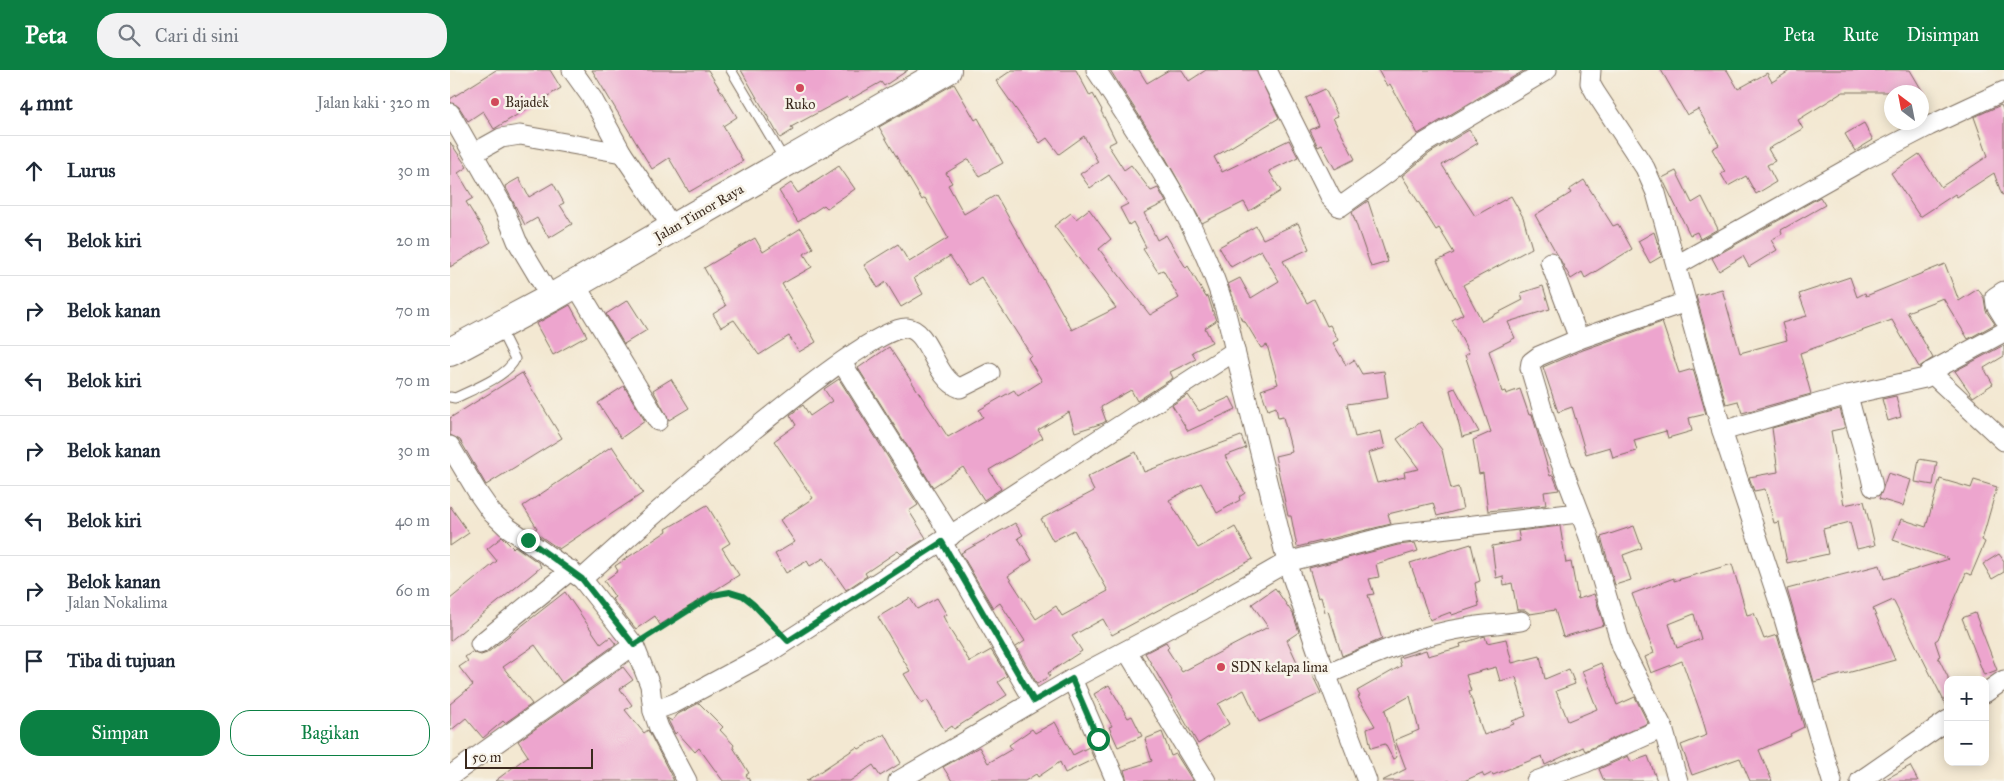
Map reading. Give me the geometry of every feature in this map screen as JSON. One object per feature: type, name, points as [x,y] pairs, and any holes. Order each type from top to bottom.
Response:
[{"type":"highway","name":"Jalan Timor Raya","points":[[452,347],[499,327],[786,163],[915,78],[947,70]]},
{"type":"street","points":[[572,70],[592,98],[622,153],[673,228]]},
{"type":"street","points":[[1096,70],[1149,150],[1193,232],[1223,302],[1287,562],[1326,675],[1367,781]]},
{"type":"street","points":[[1267,70],[1331,198],[1340,208],[1423,144],[1546,70]]},
{"type":"street","points":[[1591,70],[1590,83],[1645,168],[1656,193],[1722,431],[1779,602],[1832,781]]},
{"type":"street","points":[[1677,265],[1865,159],[1929,126],[2004,91]]},
{"type":"street","points":[[450,113],[503,206],[517,241],[551,298]]},
{"type":"street","points":[[474,153],[501,138],[520,135],[622,153]]},
{"type":"street","points":[[1550,262],[1578,339]]},
{"type":"street","points":[[575,284],[658,421]]},
{"type":"street","points":[[2004,291],[1994,297],[2004,318]]},
{"type":"street","points":[[1678,781],[1663,728],[1622,647],[1590,543],[1548,432],[1530,368],[1531,362],[1539,356],[1578,339],[1686,302]]},
{"type":"street","points":[[480,644],[576,575],[777,410],[842,362],[897,328],[913,329],[920,336],[943,376],[951,384],[960,388],[990,373]]},
{"type":"street","points":[[1722,431],[1848,396],[1925,378],[1930,372],[2004,332]]},
{"type":"street","points":[[652,711],[675,703],[788,641],[1235,350]]},
{"type":"street","points":[[842,362],[946,539],[1034,701]]},
{"type":"street","points":[[1930,372],[2004,441]]},
{"type":"street","points":[[1848,396],[1856,432],[1866,453],[1872,487]]},
{"type":"street","points":[[450,446],[478,493],[492,512],[507,527],[576,575],[634,645],[650,685],[652,711],[659,728],[688,781]]},
{"type":"street","points":[[898,781],[1072,679],[1127,651],[1287,562],[1396,534],[1578,513]]},
{"type":"street","points":[[1326,675],[1389,648],[1423,637],[1471,627],[1521,622]]},
{"type":"street","points":[[450,776],[634,645]]},
{"type":"street","points":[[1127,651],[1206,781]]},
{"type":"street","points":[[1072,679],[1116,781]]},
{"type":"street","points":[[1989,690],[2004,680]]},
{"type":"street","points":[[1860,781],[1947,721]]},
{"type":"street","points":[[1536,781],[1585,763],[1663,728]]},
{"type":"lane","points":[[731,70],[786,163]]},
{"type":"lane","points":[[450,397],[455,398],[487,382],[512,366],[515,359],[499,327]]},
{"type":"path","points":[[634,645],[713,595],[730,592],[743,596],[752,603],[788,641]]},
{"type":"building","name":"Bajadek","points":[[496,70],[550,70],[561,88],[494,129],[483,111],[468,121],[459,107],[450,102],[450,99]]},
{"type":"building","points":[[592,70],[708,70],[737,117],[723,126],[743,161],[689,192],[669,158],[652,169]]},
{"type":"building","points":[[741,70],[908,70],[884,86],[881,82],[849,100],[847,97],[791,127],[793,130],[780,138]]},
{"type":"building","points":[[1012,70],[1076,70],[1090,96],[1093,94],[1102,110],[1116,141],[1108,145],[1124,170],[1131,165],[1151,191],[1158,188],[1166,202],[1144,213],[1157,240],[1166,235],[1186,268],[1188,266],[1206,297],[1208,296],[1216,321],[1205,328],[1212,342],[1192,352],[1196,359],[1170,372],[1173,378],[1137,401],[1131,390],[1101,407],[1106,421],[1103,423],[1075,432],[1069,412],[1038,430],[1043,438],[989,470],[1001,489],[984,500],[963,467],[933,487],[858,368],[889,347],[948,437],[983,417],[979,410],[1014,390],[1018,396],[1042,381],[1028,358],[1031,355],[981,277],[969,285],[950,256],[914,278],[923,294],[901,307],[886,282],[878,288],[864,265],[898,244],[909,262],[948,238],[925,198],[922,200],[879,127],[954,84],[975,120],[978,118],[1003,163],[979,176],[969,159],[946,173],[952,183],[948,185],[964,214],[996,195],[1072,330],[1116,308],[1054,226],[1071,213],[1076,219],[1089,209],[1111,239],[1099,249],[1150,315],[1179,298],[1163,270],[1158,272],[1143,249],[1146,247],[1133,222],[1129,225],[1120,208],[1128,204],[1109,175],[1090,188],[1080,174],[1098,162],[1084,136],[1059,154],[1047,138],[1040,143],[996,81]]},
{"type":"building","points":[[1110,70],[1139,70],[1147,83],[1169,70],[1182,70],[1189,81],[1206,70],[1256,70],[1279,118],[1214,157],[1222,172],[1289,140],[1298,157],[1269,171],[1281,191],[1249,211],[1244,202],[1202,223],[1160,148]]},
{"type":"building","points":[[1378,70],[1525,70],[1418,134],[1390,84],[1387,86]]},
{"type":"building","points":[[1661,70],[1727,70],[1738,89],[1767,73],[1772,82],[1791,70],[1910,70],[1919,85],[1884,85],[1884,92],[1843,92],[1798,120],[1803,129],[1768,149],[1775,161],[1767,165],[1776,182],[1756,194],[1746,176],[1728,186],[1721,174],[1725,172],[1712,149],[1719,145],[1698,109],[1687,115]]},
{"type":"building","points":[[1325,89],[1338,116],[1333,118],[1355,159],[1335,169],[1322,145],[1318,147],[1310,130],[1319,126],[1306,98]]},
{"type":"building","points":[[2001,105],[2004,112],[2004,194],[2002,195],[1994,173],[1957,197],[1955,194],[1920,217],[1891,173],[1919,154],[1941,187],[1988,156],[1974,117]]},
{"type":"building","points":[[1864,123],[1873,140],[1855,151],[1845,134]]},
{"type":"building","points":[[1469,130],[1478,143],[1442,165],[1475,216],[1511,196],[1523,217],[1532,248],[1463,285],[1482,321],[1523,300],[1521,293],[1543,286],[1550,309],[1508,322],[1515,338],[1489,351],[1502,392],[1505,391],[1506,394],[1520,389],[1529,415],[1532,414],[1550,476],[1553,475],[1559,490],[1544,492],[1546,505],[1488,511],[1483,473],[1479,474],[1473,440],[1491,432],[1465,355],[1469,353],[1452,320],[1463,314],[1437,261],[1454,253],[1439,228],[1436,230],[1402,176],[1430,153]]},
{"type":"building","points":[[450,142],[467,167],[458,173],[473,198],[466,202],[491,242],[450,267]]},
{"type":"building","points":[[839,166],[855,189],[827,208],[824,205],[798,222],[779,191],[791,183],[798,193]]},
{"type":"building","points":[[1676,171],[1692,203],[1702,197],[1718,229],[1700,239],[1697,232],[1690,235],[1662,178]]},
{"type":"building","points":[[519,178],[529,197],[553,183],[564,203],[560,205],[572,224],[549,238],[537,218],[525,225],[505,186]]},
{"type":"building","points":[[1584,180],[1613,226],[1618,224],[1632,249],[1585,278],[1582,272],[1571,279],[1535,215],[1571,193],[1569,190]]},
{"type":"building","points":[[1820,197],[1825,205],[1781,230],[1782,234],[1771,240],[1777,250],[1749,267],[1743,256],[1719,271],[1712,258]]},
{"type":"building","points":[[1368,201],[1388,262],[1371,267],[1352,212]]},
{"type":"building","points":[[1298,223],[1309,249],[1283,261],[1307,303],[1314,299],[1327,326],[1330,325],[1338,340],[1333,343],[1346,365],[1354,360],[1362,374],[1384,371],[1388,398],[1347,404],[1355,437],[1381,431],[1385,448],[1368,453],[1377,483],[1405,477],[1404,472],[1419,469],[1397,439],[1421,422],[1442,450],[1451,489],[1458,487],[1463,509],[1437,516],[1433,503],[1388,514],[1391,524],[1297,547],[1275,456],[1292,452],[1283,417],[1278,418],[1276,407],[1268,410],[1261,390],[1278,384],[1267,345],[1261,348],[1244,320],[1242,321],[1228,284],[1240,278],[1251,298],[1279,281],[1261,250],[1231,267],[1219,247],[1256,226],[1263,239]]},
{"type":"building","points":[[801,228],[813,248],[804,254],[812,267],[782,284],[816,342],[799,352],[789,336],[759,355],[734,320],[721,327],[713,314],[726,306],[704,268],[755,238],[763,252]]},
{"type":"building","points":[[1654,232],[1662,256],[1650,263],[1638,241]]},
{"type":"building","points":[[1945,264],[1959,301],[1978,289],[1984,298],[1986,311],[1995,324],[1968,339],[1943,298],[1907,312],[1933,358],[1919,367],[1892,320],[1800,353],[1811,394],[1742,413],[1738,401],[1726,404],[1696,296],[1722,289],[1740,353],[1787,340],[1782,323],[1807,316],[1799,294],[1850,277],[1857,297],[1865,293],[1866,296]]},
{"type":"building","points":[[628,300],[647,330],[624,344],[606,314]]},
{"type":"building","points":[[570,305],[587,336],[553,355],[536,324]]},
{"type":"building","points":[[1662,322],[1679,373],[1693,369],[1706,414],[1689,418],[1692,431],[1668,438],[1666,431],[1634,440],[1637,451],[1613,458],[1610,447],[1586,454],[1572,407],[1558,412],[1543,367],[1583,350]]},
{"type":"building","points":[[2004,345],[2004,356],[1984,368],[1993,384],[1973,397],[1955,371]]},
{"type":"building","points":[[522,373],[562,438],[486,485],[460,440],[450,435],[450,418]]},
{"type":"building","points":[[671,379],[689,408],[669,420],[653,390]]},
{"type":"building","points":[[839,379],[918,505],[909,511],[926,538],[901,554],[898,551],[865,573],[867,576],[846,590],[824,558],[810,566],[807,561],[786,573],[775,554],[795,542],[780,520],[813,498],[774,441],[796,425],[790,415],[803,405],[810,416],[832,401],[824,389]]},
{"type":"building","points":[[624,386],[645,421],[621,438],[598,403]]},
{"type":"building","points":[[1455,388],[1479,432],[1462,437],[1450,390]]},
{"type":"building","points":[[1188,395],[1199,411],[1230,397],[1236,409],[1188,431],[1172,405]]},
{"type":"building","points":[[1896,396],[1901,417],[1888,421],[1882,399]]},
{"type":"building","points":[[1840,409],[1845,428],[1831,431],[1844,505],[1864,501],[1875,545],[1857,549],[1850,522],[1823,529],[1828,554],[1787,563],[1779,522],[1774,523],[1765,489],[1754,491],[1749,477],[1778,472],[1772,428]]},
{"type":"building","points":[[1241,436],[1246,448],[1225,456],[1245,493],[1239,497],[1240,500],[1217,513],[1201,483],[1169,500],[1198,548],[1235,527],[1253,559],[1112,635],[1103,619],[1072,636],[1082,651],[1048,673],[1050,676],[1037,684],[1016,647],[1025,641],[1000,603],[993,608],[961,553],[1015,523],[1023,535],[1018,538],[1032,560],[1008,576],[1036,619],[1056,606],[1062,616],[1108,591],[1074,530],[1053,541],[1041,519],[1094,491],[1087,477],[1136,452],[1144,472]]},
{"type":"building","points":[[612,446],[643,493],[559,549],[533,531],[537,528],[523,506]]},
{"type":"building","points":[[1919,459],[1937,462],[1933,485],[1915,482]]},
{"type":"building","points":[[1888,473],[1911,480],[1903,506],[1879,499]]},
{"type":"building","points":[[1940,479],[1971,488],[1974,480],[1997,487],[1982,540],[1985,542],[1971,575],[1966,573],[1938,639],[1935,641],[1940,656],[1938,657],[1948,676],[1944,676],[1944,701],[1893,600],[1873,609],[1895,660],[1814,682],[1787,589],[1880,565],[1884,579],[1949,559],[1893,540],[1901,519],[1926,527]]},
{"type":"building","points":[[707,505],[730,543],[722,548],[739,575],[660,625],[655,616],[636,629],[612,599],[615,597],[604,581],[618,571],[615,566],[667,531],[666,529]]},
{"type":"building","points":[[450,506],[469,533],[450,546]]},
{"type":"building","points":[[1560,526],[1566,563],[1571,562],[1578,599],[1594,594],[1604,625],[1563,637],[1555,610],[1530,614],[1525,610],[1517,610],[1512,583],[1504,585],[1503,576],[1496,578],[1492,546],[1520,541],[1518,531]]},
{"type":"building","points":[[1634,526],[1642,548],[1623,555],[1631,580],[1615,585],[1601,537]]},
{"type":"building","points":[[502,537],[513,548],[515,546],[539,563],[541,567],[450,641],[450,599],[497,561],[487,549]]},
{"type":"building","points":[[1415,543],[1418,551],[1376,564],[1379,577],[1369,579],[1374,594],[1368,595],[1382,639],[1342,656],[1328,611],[1325,612],[1321,597],[1318,598],[1309,568],[1398,545]]},
{"type":"building","points":[[1471,544],[1480,581],[1475,583],[1479,606],[1452,615],[1451,612],[1430,620],[1410,563]]},
{"type":"building","points":[[1999,554],[2004,561],[2004,572],[1992,579],[1983,564]]},
{"type":"building","points":[[1732,564],[1747,615],[1754,613],[1764,639],[1777,635],[1804,727],[1790,734],[1791,736],[1759,750],[1772,781],[1750,781],[1740,758],[1692,775],[1681,745],[1707,735],[1702,717],[1682,661],[1651,673],[1645,657],[1654,653],[1632,594],[1674,578],[1674,581]],"holes":[[[1694,614],[1701,639],[1677,648],[1669,624]]]},
{"type":"building","points":[[1275,588],[1293,614],[1299,632],[1287,640],[1301,671],[1309,668],[1321,693],[1259,722],[1244,690],[1218,704],[1229,724],[1198,744],[1145,653],[1166,642],[1169,647],[1167,649],[1182,672],[1268,627],[1252,604]]},
{"type":"building","points":[[565,592],[601,644],[610,637],[616,644],[562,683],[535,645],[503,667],[532,704],[505,723],[503,721],[483,738],[466,718],[450,731],[450,704],[473,685],[459,667],[468,661],[465,657],[472,652],[481,655],[487,653]]},
{"type":"building","points":[[910,598],[917,609],[937,598],[947,615],[943,616],[950,630],[970,662],[991,650],[1007,676],[998,682],[1007,695],[954,729],[952,726],[945,731],[927,700],[922,704],[904,674],[910,671],[878,617]]},
{"type":"building","points":[[1975,613],[1997,670],[1984,675],[1962,618]]},
{"type":"building","points":[[1485,636],[1487,643],[1506,639],[1512,663],[1540,656],[1545,679],[1569,669],[1575,684],[1556,691],[1568,721],[1597,709],[1582,671],[1601,663],[1617,705],[1635,697],[1648,723],[1585,751],[1583,747],[1545,765],[1542,756],[1493,775],[1492,773],[1484,777],[1482,773],[1464,781],[1382,781],[1406,769],[1395,740],[1419,730],[1410,696],[1385,710],[1397,757],[1393,759],[1385,744],[1371,748],[1367,729],[1375,726],[1358,697],[1360,696],[1357,691],[1401,666],[1399,658],[1426,650],[1428,656],[1461,647],[1460,644]],"holes":[[[1496,667],[1500,681],[1516,677],[1526,716],[1512,721],[1514,724],[1484,735],[1469,692],[1471,691],[1466,675]]]},
{"type":"building","points":[[623,667],[633,680],[620,689],[632,705],[625,710],[644,733],[648,730],[674,781],[495,781],[528,756],[518,741]]},
{"type":"building","points":[[1109,685],[1128,718],[1132,716],[1142,736],[1118,747],[1109,727],[1112,726],[1094,694]]},
{"type":"building","points":[[699,703],[723,727],[720,730],[734,745],[733,747],[749,773],[746,775],[750,781],[723,781],[699,748],[695,752],[677,732],[675,734],[667,718],[672,721],[678,714]]},
{"type":"building","points":[[1055,722],[1073,755],[1089,747],[1094,759],[1065,773],[1060,762],[1038,777],[1036,774],[1025,781],[952,781],[943,767],[979,747],[988,763],[1012,749],[1009,745],[1032,729],[1035,733]]},
{"type":"building","points":[[1162,732],[1171,756],[1176,754],[1193,781],[1127,781],[1124,770],[1152,761],[1145,739]]},
{"type":"building","points":[[885,734],[901,763],[880,776],[873,765],[850,781],[806,781],[857,747],[859,749]]},
{"type":"building","points":[[1628,756],[1631,762],[1648,756],[1657,781],[1604,781],[1599,769]]},
{"type":"building","points":[[1910,766],[1918,781],[1882,781]]},
{"type":"place","name":"Ruko","points":[[800,88]]},
{"type":"place","name":"Bajadek","points":[[495,102]]},
{"type":"place","name":"SDN kelapa lima","points":[[1221,667]]},
{"type":"route","points":[[528,540],[582,579],[634,645],[713,595],[730,592],[743,596],[752,603],[788,641],[942,542],[1034,701],[1072,679],[1098,739]]}]
